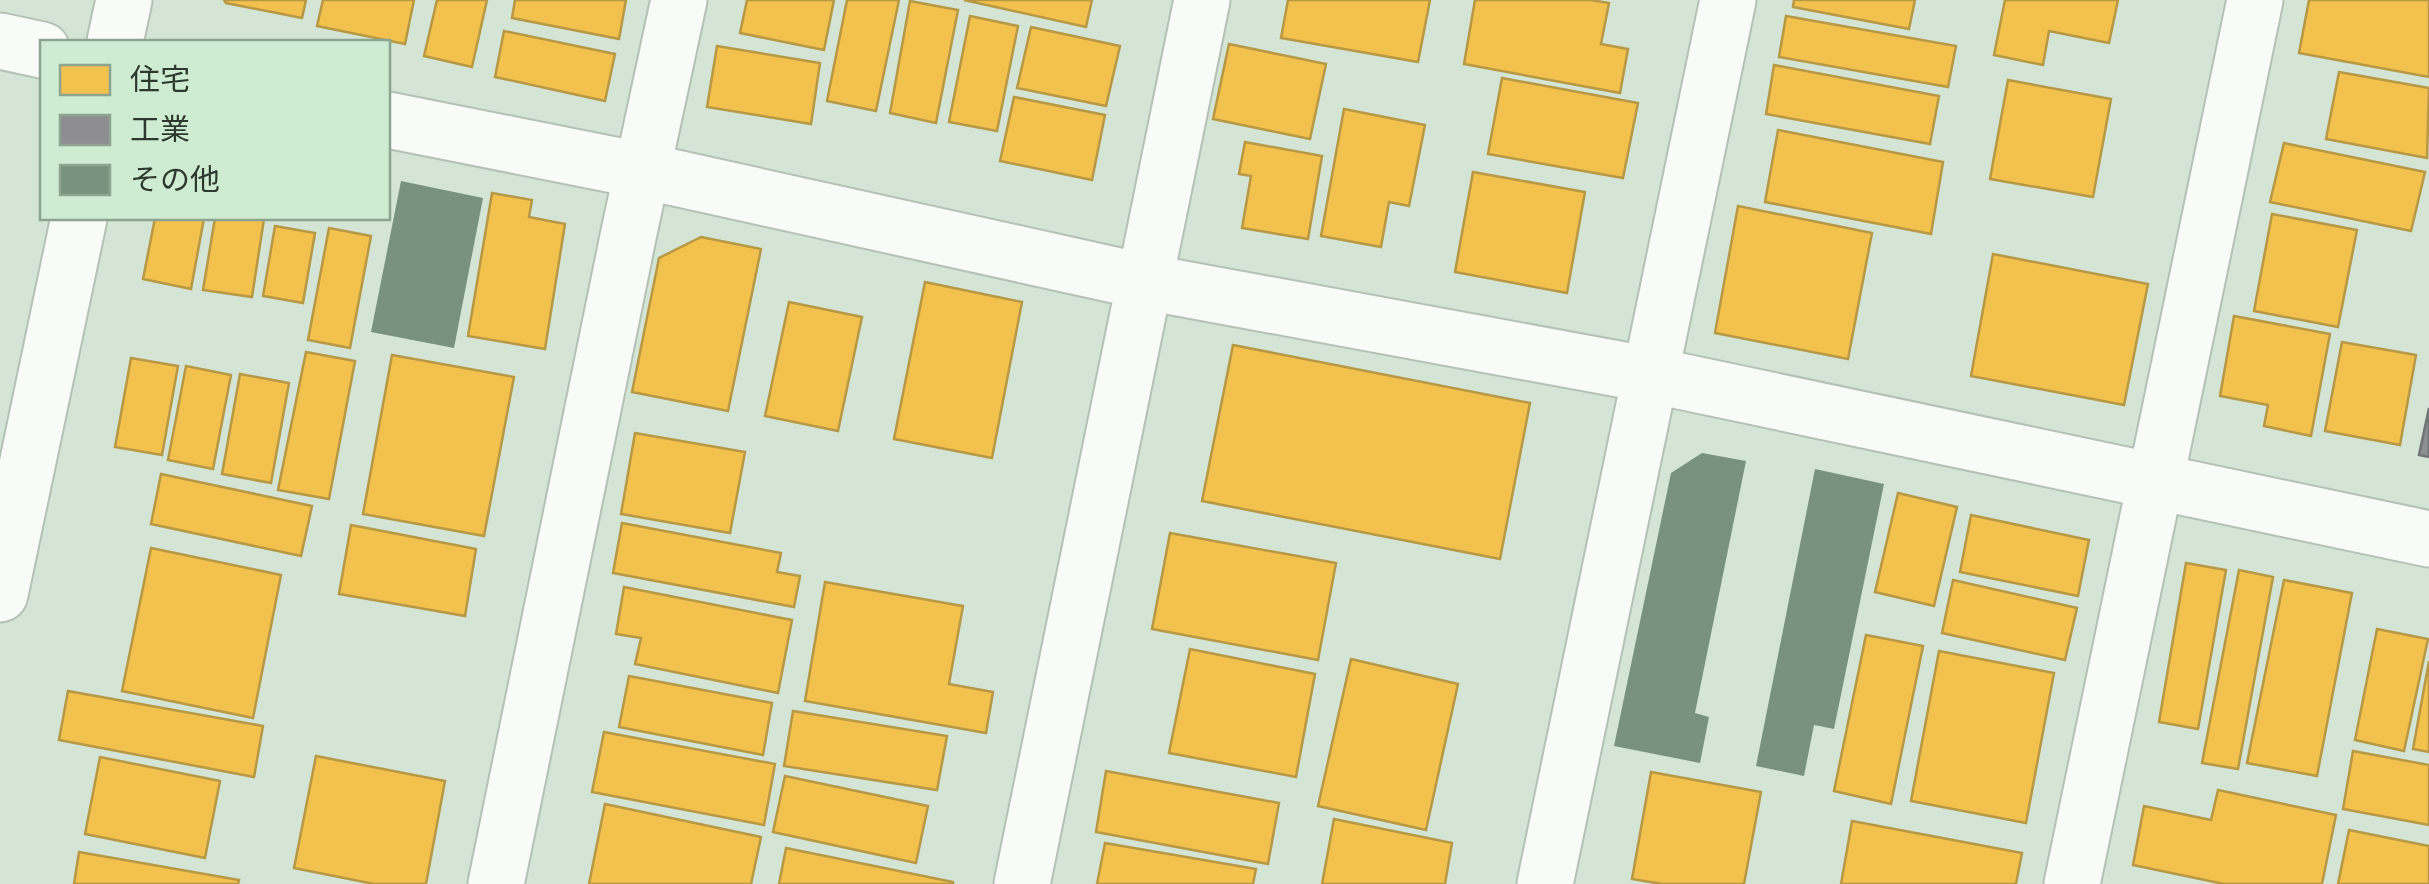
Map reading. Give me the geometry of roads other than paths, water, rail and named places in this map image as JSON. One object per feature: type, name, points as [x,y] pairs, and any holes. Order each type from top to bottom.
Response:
[{"type":"street","points":[[115,40],[124,0]]},
{"type":"street","points":[[496,884],[679,0]]},
{"type":"street","points":[[1022,884],[1202,0]]},
{"type":"street","points":[[1545,884],[1728,0]]},
{"type":"street","points":[[2072,884],[2255,0]]},
{"type":"street","points":[[0,41],[40,50]]},
{"type":"street","points":[[390,120],[1146,282],[1651,375],[2429,539]]},
{"type":"street","points":[[0,594],[78,220]]}]
